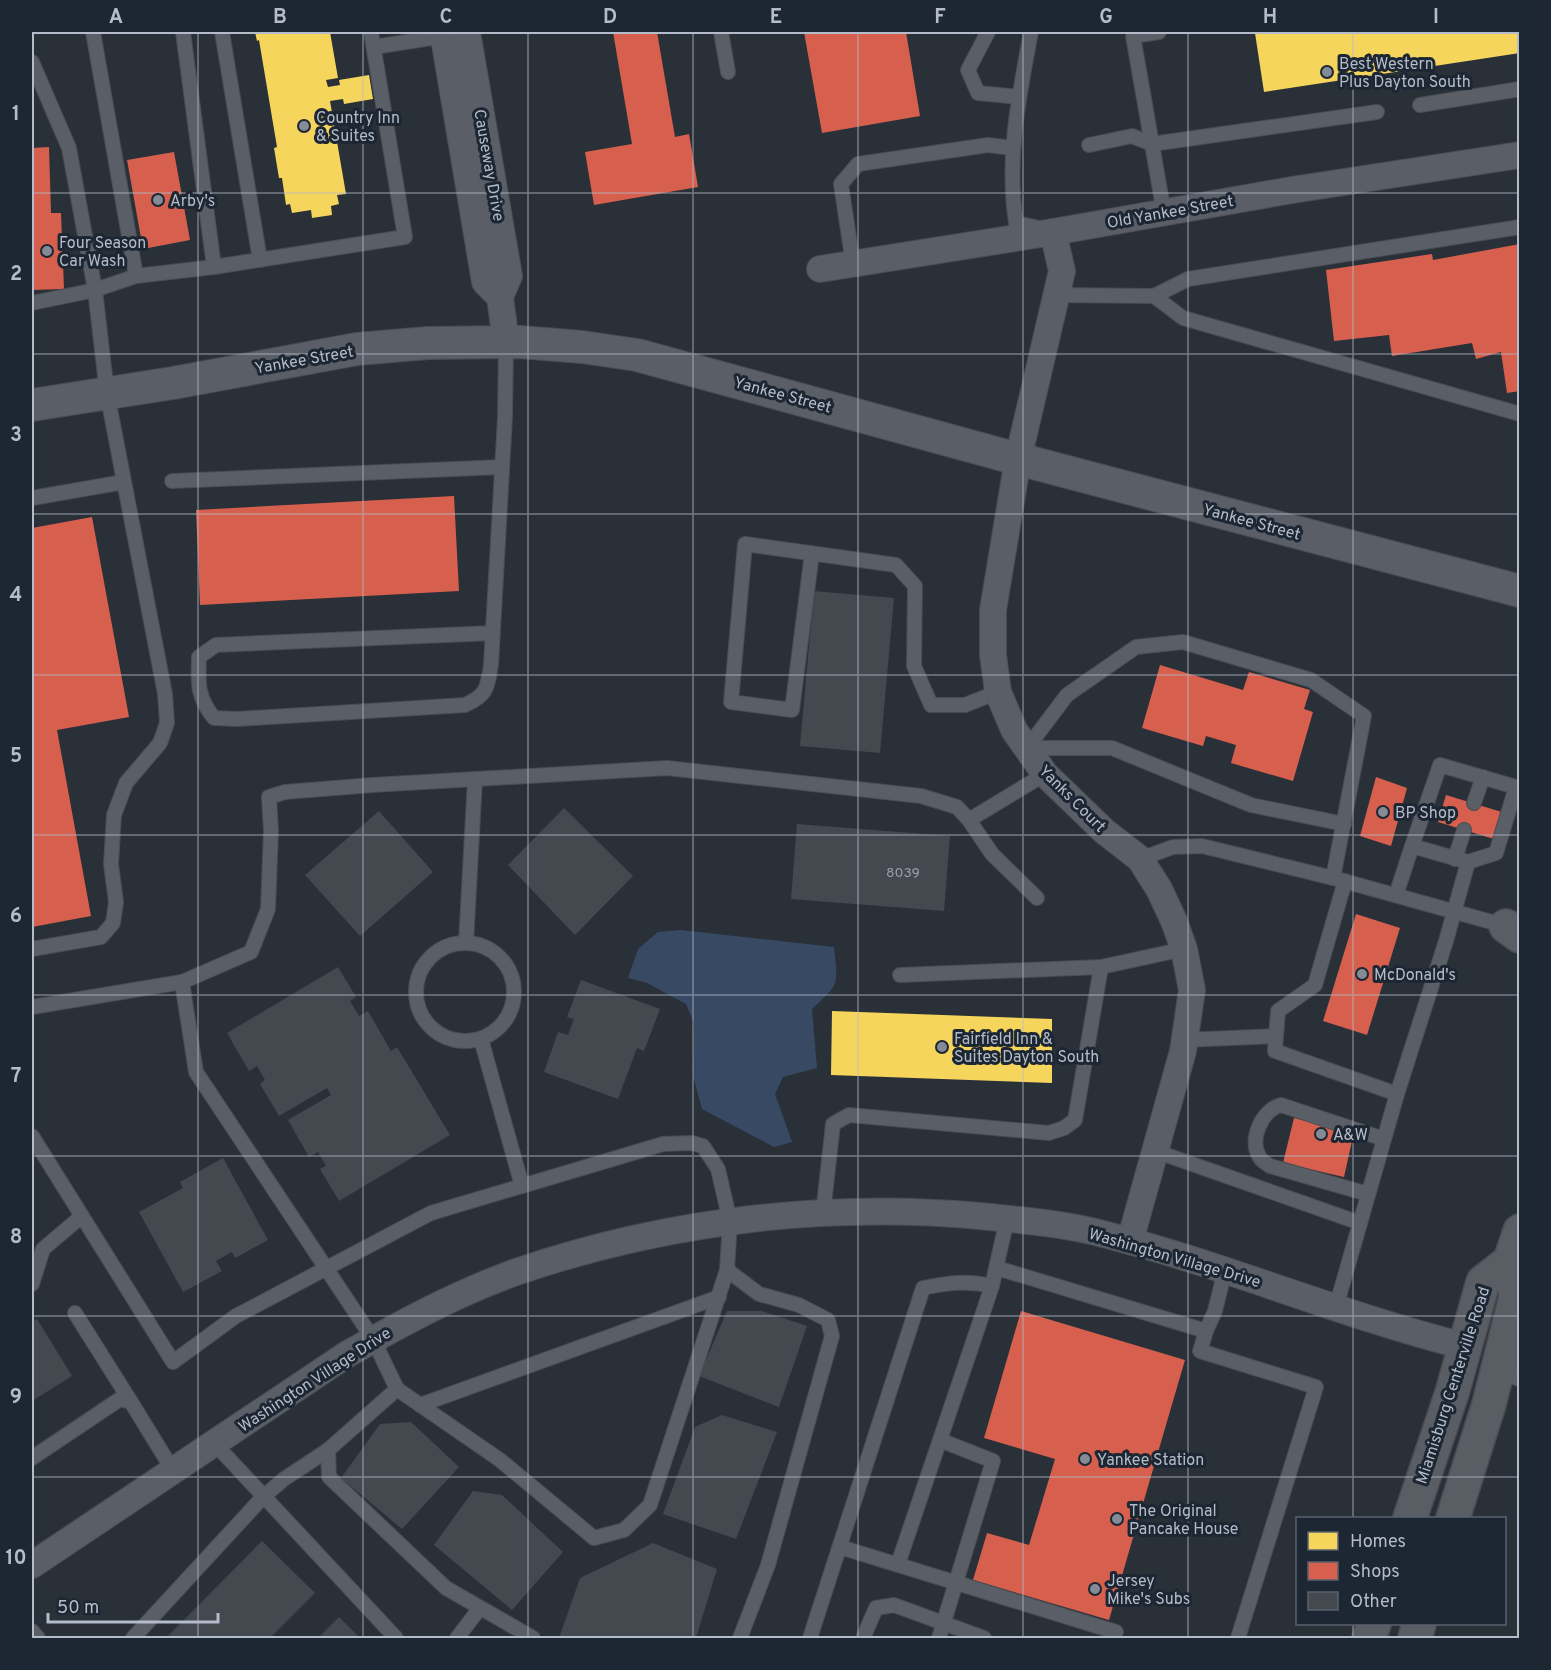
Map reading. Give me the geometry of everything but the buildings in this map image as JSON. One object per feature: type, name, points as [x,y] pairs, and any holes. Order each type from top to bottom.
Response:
[{"type":"main road","name":"Miamisburg Centerville Road","points":[[1410,1517],[1452,1393],[1483,1281],[1510,1254]]},
{"type":"main road","name":"Miamisburg Centerville Road","points":[[1453,1517],[1478,1440],[1509,1369],[1516,1297],[1510,1254]]},
{"type":"main road","points":[[1464,1346],[1474,1354],[1475,1374],[1467,1398],[1468,1410],[1478,1440]]},
{"type":"street","name":"Causeway Drive","points":[[455,33],[509,276],[500,297],[506,342]]},
{"type":"street","name":"Old Yankee Street","points":[[820,269],[1053,232],[1292,190],[1520,155]]},
{"type":"street","name":"Yanks Court","points":[[1053,232],[1062,271],[1018,459],[993,610],[993,655],[998,692],[1014,730],[1045,774],[1104,831],[1140,859],[1164,900],[1184,949],[1192,990],[1184,1040],[1130,1241]]},
{"type":"street","name":"Yankee Street","points":[[32,405],[357,349],[428,343],[506,342],[582,347],[637,356],[1520,591]]},
{"type":"street","name":"Washington Village Drive","points":[[32,1565],[346,1355],[457,1296],[519,1272],[588,1251],[730,1221],[823,1213],[896,1211],[1007,1219],[1104,1234],[1226,1270],[1424,1336],[1464,1346]]},
{"type":"lane","points":[[93,32],[136,276]]},
{"type":"lane","points":[[183,32],[214,267]]},
{"type":"lane","points":[[222,32],[260,260]]},
{"type":"lane","points":[[32,303],[95,290],[136,276],[214,267],[405,237],[371,32]]},
{"type":"lane","points":[[721,32],[728,72]]},
{"type":"lane","points":[[988,32],[968,70],[978,93],[1019,97]]},
{"type":"lane","points":[[1031,32],[1012,148],[1011,192],[1016,223],[1053,232]]},
{"type":"lane","points":[[1159,32],[1133,36],[1164,213]]},
{"type":"lane","points":[[374,47],[455,33]]},
{"type":"lane","points":[[32,62],[69,148],[95,290],[108,393],[165,694],[167,723],[160,743],[126,783],[114,815],[111,864],[116,902],[113,923],[101,937],[32,949]]},
{"type":"lane","points":[[1420,105],[1520,89]]},
{"type":"lane","points":[[1089,145],[1132,136],[1152,144],[1377,112]]},
{"type":"lane","points":[[853,264],[841,184],[858,164],[988,145],[1012,148]]},
{"type":"lane","points":[[1055,295],[1154,296],[1188,279],[1520,227]]},
{"type":"lane","points":[[1154,296],[1183,318],[1520,414]]},
{"type":"lane","points":[[493,633],[216,645],[199,657],[199,680],[203,704],[214,718],[237,719],[465,705],[480,698],[488,684],[493,633],[506,342]]},
{"type":"lane","points":[[172,482],[502,467]]},
{"type":"lane","points":[[32,498],[124,482]]},
{"type":"lane","points":[[812,553],[792,710],[731,702],[745,544],[812,553],[896,565],[915,586],[914,666],[931,705],[965,705],[998,692]]},
{"type":"lane","points":[[1027,748],[1067,695],[1136,647],[1183,642],[1311,680],[1364,716],[1344,824],[1339,879],[1315,985],[1278,1011],[1275,1051],[1397,1094]]},
{"type":"lane","points":[[1027,748],[1112,748],[1251,805],[1344,824]]},
{"type":"lane","points":[[1396,895],[1412,846],[1440,765],[1516,787],[1496,853],[1462,860],[1412,846]]},
{"type":"lane","points":[[32,1007],[182,982],[251,952],[268,909],[271,831],[269,797],[285,792],[667,768],[921,796],[957,807],[969,820],[992,854],[1037,898]]},
{"type":"lane","points":[[969,820],[1045,774]]},
{"type":"lane","points":[[1474,803],[1483,777]]},
{"type":"lane","points":[[466,944],[476,779]]},
{"type":"lane","points":[[1336,1307],[1397,1094],[1446,941],[1462,860],[1464,830]]},
{"type":"lane","points":[[1140,859],[1173,847],[1202,846],[1339,879],[1515,930]]},
{"type":"lane","points":[[451,944],[466,944],[476,944],[497,954],[507,966],[513,980],[513,1003],[508,1016],[498,1029],[481,1039],[467,1042],[454,1041],[434,1032],[427,1025],[417,1006],[416,983],[423,965],[434,952],[451,944]]},
{"type":"lane","points":[[900,975],[1101,967],[1184,949]]},
{"type":"lane","points":[[823,1213],[834,1124],[849,1115],[1049,1132],[1064,1128],[1075,1120],[1101,967]]},
{"type":"lane","points":[[32,1136],[173,1362],[236,1316],[327,1268],[431,1214],[663,1144],[692,1143],[703,1146],[718,1169],[730,1221],[727,1270],[650,1505],[624,1530],[594,1538],[500,1460],[397,1389],[373,1340],[327,1268],[196,1072],[182,982]]},
{"type":"lane","points":[[1184,1040],[1276,1036]]},
{"type":"lane","points":[[481,1039],[522,1186]]},
{"type":"lane","points":[[1368,1194],[1270,1166],[1259,1156],[1257,1134],[1266,1113],[1274,1106],[1281,1105],[1384,1138]]},
{"type":"lane","points":[[1155,1151],[1360,1223]]},
{"type":"lane","points":[[32,1284],[43,1249],[82,1216]]},
{"type":"lane","points":[[898,1564],[992,1287],[1007,1219]]},
{"type":"lane","points":[[997,1269],[1206,1331]]},
{"type":"lane","points":[[727,1270],[759,1294],[799,1305],[828,1320],[832,1336],[768,1565],[740,1638]]},
{"type":"lane","points":[[1226,1270],[1215,1311],[1200,1351],[1316,1387],[1238,1638]]},
{"type":"lane","points":[[810,1638],[923,1288],[949,1283],[978,1283],[992,1287]]},
{"type":"lane","points":[[420,1405],[719,1297]]},
{"type":"lane","points":[[75,1313],[174,1472]]},
{"type":"lane","points":[[133,1638],[263,1497],[284,1479],[328,1450],[397,1389]]},
{"type":"lane","points":[[32,1458],[120,1399],[131,1402]]},
{"type":"lane","points":[[939,1638],[993,1461],[940,1440]]},
{"type":"lane","points":[[214,1444],[396,1638]]},
{"type":"lane","points":[[328,1450],[329,1477],[446,1588],[533,1638]]},
{"type":"lane","points":[[840,1547],[1116,1632]]},
{"type":"lane","points":[[863,1638],[876,1608],[894,1605],[984,1638]]},
{"type":"lane","points":[[457,1638],[480,1608]]},
{"type":"lane","points":[[32,1631],[39,1638]]},
{"type":"water","points":[[680,930],[834,947],[835,983],[828,994],[812,1009],[817,1068],[783,1077],[775,1094],[792,1142],[774,1147],[702,1109],[693,1076],[694,1023],[686,1004],[647,983],[628,978],[638,949],[658,932]]},
{"type":"place","name":"Best Western Plus Dayton South","points":[[1327,72]]},
{"type":"place","name":"Country Inn & Suites","points":[[304,126]]},
{"type":"place","name":"Arby's","points":[[158,200]]},
{"type":"place","name":"Four Season Car Wash","points":[[47,251]]},
{"type":"place","name":"BP Shop","points":[[1383,812]]},
{"type":"place","name":"McDonald's","points":[[1362,974]]},
{"type":"place","name":"Fairfield Inn & Suites Dayton South","points":[[942,1047]]},
{"type":"place","name":"A&W","points":[[1321,1134]]},
{"type":"place","name":"Yankee Station","points":[[1085,1459]]},
{"type":"place","name":"The Original Pancake House","points":[[1117,1519]]},
{"type":"place","name":"Jersey Mike's Subs","points":[[1095,1589]]}]
